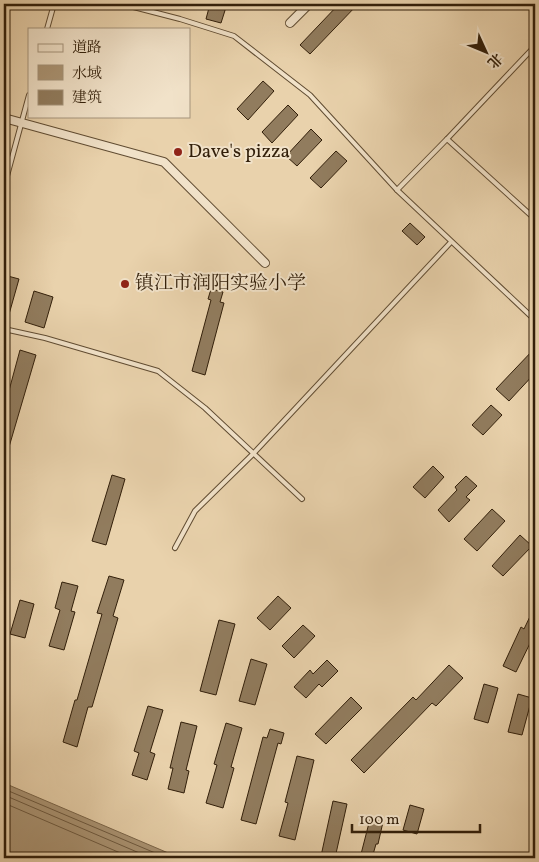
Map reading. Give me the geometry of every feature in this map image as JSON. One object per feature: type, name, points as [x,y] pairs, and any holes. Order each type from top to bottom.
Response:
[{"type":"street","points":[[290,23],[308,4]]},
{"type":"street","points":[[4,118],[164,162],[265,263]]},
{"type":"lane","points":[[47,28],[54,4]]},
{"type":"lane","points":[[122,4],[180,19],[234,36],[310,95],[397,190],[535,320]]},
{"type":"lane","points":[[397,190],[535,46]]},
{"type":"lane","points":[[4,187],[28,98]]},
{"type":"lane","points":[[447,139],[535,219]]},
{"type":"lane","points":[[175,548],[195,511],[253,454],[451,242]]},
{"type":"lane","points":[[4,329],[45,338],[158,371],[206,408],[302,499]]},
{"type":"water","points":[[4,783],[180,858],[4,858]]},
{"type":"building","points":[[210,4],[227,4],[221,23],[206,19]]},
{"type":"building","points":[[339,4],[358,4],[310,54],[300,45]]},
{"type":"building","points":[[263,81],[274,91],[248,120],[237,109]]},
{"type":"building","points":[[288,105],[298,115],[272,143],[262,132]]},
{"type":"building","points":[[311,129],[322,140],[297,166],[286,156]]},
{"type":"building","points":[[336,151],[347,161],[321,188],[310,178]]},
{"type":"building","points":[[410,223],[425,237],[417,245],[402,231]]},
{"type":"building","points":[[4,275],[19,279],[6,325],[4,325]]},
{"type":"building","points":[[211,289],[223,292],[220,302],[224,303],[205,375],[192,371],[211,300],[208,299]]},
{"type":"building","points":[[34,291],[53,297],[44,328],[25,322]]},
{"type":"building","points":[[535,348],[535,373],[509,401],[496,389]]},
{"type":"building","points":[[20,350],[36,355],[9,447],[4,445],[4,409]]},
{"type":"building","points":[[491,405],[502,415],[483,435],[472,425]]},
{"type":"building","points":[[433,466],[444,477],[425,498],[413,487]]},
{"type":"building","points":[[112,475],[125,479],[106,545],[92,541]]},
{"type":"building","points":[[466,476],[477,486],[466,497],[470,500],[449,522],[438,510],[457,490],[455,487]]},
{"type":"building","points":[[492,509],[505,521],[477,551],[464,539]]},
{"type":"building","points":[[520,535],[532,546],[503,576],[492,566]]},
{"type":"building","points":[[109,576],[124,580],[113,616],[118,618],[92,707],[88,707],[77,747],[63,742],[102,614],[97,613]]},
{"type":"building","points":[[62,582],[78,586],[71,611],[75,612],[64,650],[49,646],[60,610],[55,608]]},
{"type":"building","points":[[278,596],[291,608],[270,630],[257,618]]},
{"type":"building","points":[[20,600],[34,604],[25,638],[10,634]]},
{"type":"building","points":[[535,606],[535,633],[516,672],[503,666],[521,627],[524,629]]},
{"type":"building","points":[[219,620],[235,624],[216,695],[200,691]]},
{"type":"building","points":[[303,625],[315,636],[294,658],[282,646]]},
{"type":"building","points":[[251,659],[267,664],[255,705],[239,701]]},
{"type":"building","points":[[327,660],[338,671],[322,687],[319,684],[306,698],[294,687],[310,670],[313,674]]},
{"type":"building","points":[[449,665],[463,678],[436,706],[432,703],[364,773],[351,760],[413,697],[416,700]]},
{"type":"building","points":[[484,684],[498,688],[488,723],[474,719]]},
{"type":"building","points":[[518,694],[532,698],[522,735],[508,732]]},
{"type":"building","points":[[351,697],[362,708],[326,744],[315,734]]},
{"type":"building","points":[[148,706],[163,710],[150,752],[155,754],[147,780],[132,775],[139,753],[134,751]]},
{"type":"building","points":[[181,722],[197,726],[186,770],[189,771],[184,793],[168,789],[173,768],[170,768]]},
{"type":"building","points":[[226,723],[242,728],[231,767],[234,768],[223,808],[206,803],[217,765],[214,764]]},
{"type":"building","points":[[270,729],[284,733],[281,744],[278,743],[256,824],[241,820],[263,737],[267,738]]},
{"type":"building","points":[[297,756],[314,760],[295,840],[279,836],[288,803],[285,802]]},
{"type":"building","points":[[333,801],[347,804],[335,858],[331,858],[321,856]]},
{"type":"building","points":[[410,805],[424,809],[417,834],[403,830]]},
{"type":"building","points":[[370,819],[383,822],[378,844],[376,844],[372,858],[360,858]]},
{"type":"place","name":"Dave's pizza","points":[[178,152]]},
{"type":"place","name":"镇江市润阳实验小学","points":[[125,284]]}]
